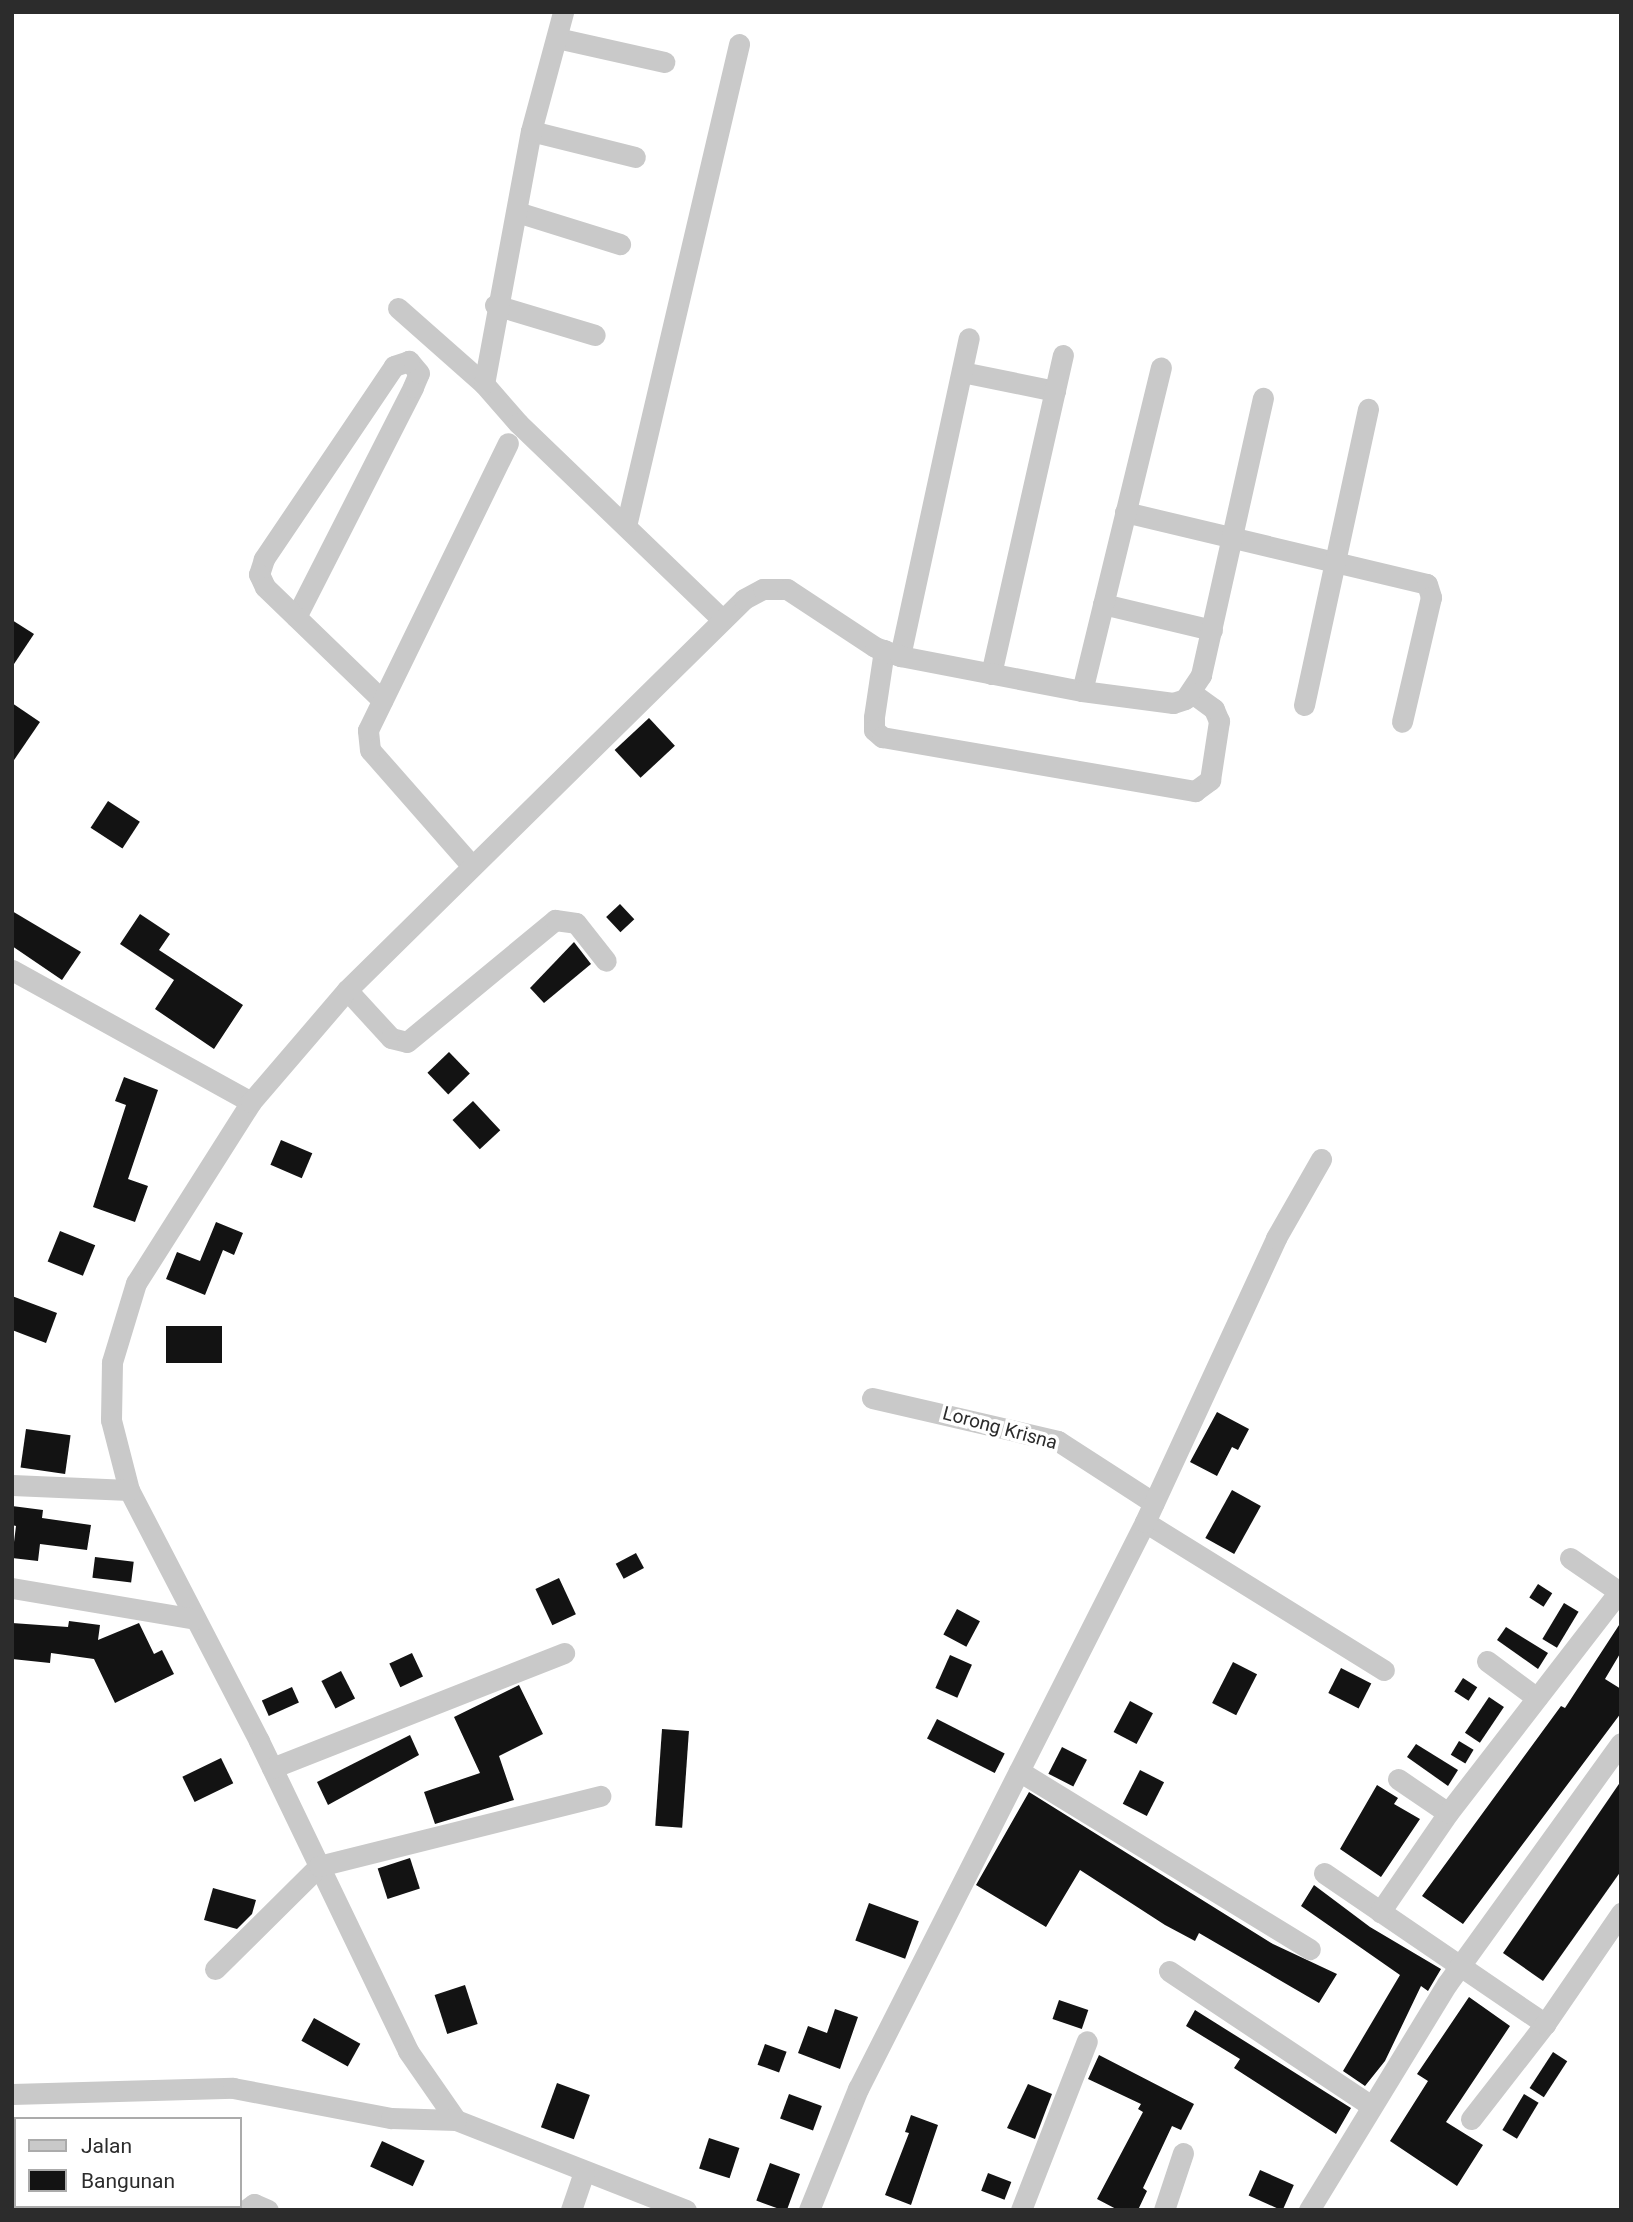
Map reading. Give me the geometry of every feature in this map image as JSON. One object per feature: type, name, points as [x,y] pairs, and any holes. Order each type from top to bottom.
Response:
[{"type":"street","points":[[484,384],[495,305],[517,212],[531,131],[563,12]]},
{"type":"street","points":[[557,38],[664,62]]},
{"type":"street","points":[[626,526],[739,44]]},
{"type":"street","points":[[531,131],[635,157]]},
{"type":"street","points":[[517,212],[620,244]]},
{"type":"street","points":[[495,305],[596,335]]},
{"type":"street","points":[[398,308],[484,384],[723,620]]},
{"type":"street","points":[[969,338],[874,717],[874,730],[882,737],[1195,791],[1210,780],[1219,721],[1214,709],[1192,693]]},
{"type":"street","points":[[991,674],[1063,355]]},
{"type":"street","points":[[296,617],[413,387],[418,373],[409,361],[394,366],[260,568],[265,587],[296,617],[382,700]]},
{"type":"street","points":[[1082,691],[1161,367]]},
{"type":"street","points":[[962,372],[1055,391]]},
{"type":"street","points":[[456,2120],[408,2051],[272,1768],[129,1490],[116,1445],[109,1387],[123,1317],[149,1258],[251,1102],[347,990],[744,598],[763,589],[787,589],[892,653],[991,674],[1082,691],[1173,703],[1192,693],[1202,676],[1263,398]]},
{"type":"street","points":[[1304,705],[1368,409]]},
{"type":"street","points":[[472,866],[370,750],[368,730],[508,443]]},
{"type":"street","points":[[1125,512],[1427,584],[1432,597],[1402,722]]},
{"type":"street","points":[[1103,604],[1212,630]]},
{"type":"street","points":[[347,990],[391,1038],[407,1042],[555,920],[576,923],[606,961]]},
{"type":"street","points":[[12,970],[251,1102]]},
{"type":"street","points":[[809,2210],[858,2089],[1149,1512],[1276,1238],[1321,1158]]},
{"type":"street","name":"Lorong Krisna","points":[[872,1398],[1058,1441],[1149,1512],[1384,1670]]},
{"type":"street","points":[[12,1485],[129,1490]]},
{"type":"street","points":[[1380,1912],[1448,1813],[1620,1593],[1570,1559]]},
{"type":"street","points":[[12,1588],[195,1619]]},
{"type":"street","points":[[272,1768],[564,1653]]},
{"type":"street","points":[[1487,1661],[1537,1698]]},
{"type":"street","points":[[1309,2210],[1370,2105],[1459,1967],[1621,1743]]},
{"type":"street","points":[[1019,1771],[1310,1949]]},
{"type":"street","points":[[1398,1779],[1448,1813]]},
{"type":"street","points":[[215,1969],[319,1866],[600,1796]]},
{"type":"street","points":[[1324,1873],[1545,2024]]},
{"type":"street","points":[[1471,2119],[1545,2024],[1621,1913]]},
{"type":"street","points":[[1169,1971],[1370,2105]]},
{"type":"street","points":[[1021,2210],[1087,2041]]},
{"type":"street","points":[[12,2094],[233,2088],[391,2118],[456,2120],[686,2210]]},
{"type":"street","points":[[1164,2210],[1184,2153]]},
{"type":"street","points":[[571,2210],[584,2172]]},
{"type":"street","points":[[246,2210],[254,2204],[268,2210]]},
{"type":"building","points":[[12,620],[34,634],[12,667]]},
{"type":"building","points":[[12,703],[40,722],[12,763]]},
{"type":"building","points":[[649,718],[675,746],[641,778],[615,750]]},
{"type":"building","points":[[108,801],[140,822],[122,849],[91,828]]},
{"type":"building","points":[[620,904],[634,919],[620,932],[606,917]]},
{"type":"building","points":[[12,911],[81,952],[62,980],[12,946]]},
{"type":"building","points":[[140,914],[170,934],[159,950],[243,1005],[214,1049],[155,1009],[174,980],[120,944]]},
{"type":"building","points":[[574,942],[591,964],[544,1003],[530,988]]},
{"type":"building","points":[[449,1052],[470,1074],[448,1094],[427,1073]]},
{"type":"building","points":[[124,1077],[158,1090],[128,1179],[148,1186],[135,1222],[93,1207],[126,1105],[115,1101]]},
{"type":"building","points":[[473,1101],[500,1130],[480,1149],[453,1120]]},
{"type":"building","points":[[281,1140],[312,1153],[302,1178],[270,1165]]},
{"type":"building","points":[[216,1222],[243,1233],[234,1255],[223,1250],[205,1295],[166,1279],[177,1252],[200,1261]]},
{"type":"building","points":[[60,1231],[95,1245],[83,1276],[48,1262]]},
{"type":"building","points":[[12,1296],[57,1313],[46,1343],[12,1330]]},
{"type":"building","points":[[166,1326],[222,1326],[222,1363],[166,1363]]},
{"type":"building","points":[[1217,1412],[1249,1429],[1238,1450],[1232,1447],[1217,1476],[1190,1462]]},
{"type":"building","points":[[26,1429],[71,1435],[65,1474],[21,1468]]},
{"type":"building","points":[[1232,1490],[1261,1506],[1234,1554],[1205,1538]]},
{"type":"building","points":[[12,1506],[43,1510],[42,1518],[91,1525],[87,1550],[40,1544],[38,1561],[12,1558],[16,1526],[12,1525]]},
{"type":"building","points":[[636,1553],[644,1568],[624,1579],[616,1564]]},
{"type":"building","points":[[95,1557],[134,1562],[131,1583],[92,1578]]},
{"type":"building","points":[[559,1578],[576,1614],[552,1625],[535,1589]]},
{"type":"building","points":[[1538,1584],[1552,1593],[1544,1607],[1529,1597]]},
{"type":"building","points":[[1564,1603],[1579,1612],[1557,1648],[1542,1639]]},
{"type":"building","points":[[957,1609],[980,1621],[966,1647],[943,1635]]},
{"type":"building","points":[[69,1621],[100,1625],[98,1640],[139,1623],[154,1654],[162,1650],[174,1674],[115,1703],[94,1659],[51,1653],[50,1663],[12,1659],[12,1623],[68,1627]]},
{"type":"building","points":[[1621,1622],[1621,1652],[1605,1679],[1621,1689],[1621,1713],[1463,1924],[1422,1896],[1561,1706],[1565,1708]]},
{"type":"building","points":[[1506,1627],[1548,1653],[1538,1669],[1497,1640]]},
{"type":"building","points":[[412,1653],[423,1677],[400,1687],[389,1664]]},
{"type":"building","points":[[950,1655],[972,1665],[957,1698],[935,1688]]},
{"type":"building","points":[[1233,1662],[1257,1674],[1236,1715],[1212,1703]]},
{"type":"building","points":[[1341,1668],[1371,1683],[1359,1708],[1328,1693]]},
{"type":"building","points":[[341,1671],[355,1699],[335,1709],[321,1681]]},
{"type":"building","points":[[1463,1678],[1477,1687],[1469,1701],[1454,1691]]},
{"type":"building","points":[[519,1685],[543,1734],[499,1756],[514,1800],[435,1824],[424,1792],[480,1773],[454,1717]]},
{"type":"building","points":[[292,1687],[299,1703],[269,1716],[262,1700]]},
{"type":"building","points":[[1489,1697],[1504,1707],[1480,1743],[1465,1733]]},
{"type":"building","points":[[1130,1701],[1153,1713],[1137,1744],[1114,1732]]},
{"type":"building","points":[[937,1719],[1005,1754],[995,1773],[927,1739]]},
{"type":"building","points":[[662,1729],[689,1731],[682,1828],[655,1826]]},
{"type":"building","points":[[410,1735],[419,1755],[328,1805],[317,1782]]},
{"type":"building","points":[[1459,1741],[1474,1750],[1465,1763],[1451,1755]]},
{"type":"building","points":[[1416,1744],[1458,1770],[1448,1786],[1407,1757]]},
{"type":"building","points":[[1062,1747],[1087,1760],[1073,1786],[1048,1774]]},
{"type":"building","points":[[221,1758],[233,1783],[195,1802],[182,1777]]},
{"type":"building","points":[[1140,1770],[1164,1782],[1147,1816],[1123,1804]]},
{"type":"building","points":[[1621,1781],[1621,1871],[1543,1981],[1503,1953]]},
{"type":"building","points":[[1377,1785],[1398,1798],[1394,1804],[1420,1819],[1381,1877],[1340,1849]]},
{"type":"building","points":[[1029,1792],[1273,1944],[1337,1974],[1319,2003],[1199,1933],[1195,1941],[1165,1925],[1080,1870],[1046,1927],[976,1885]]},
{"type":"building","points":[[410,1858],[420,1888],[388,1899],[378,1869]]},
{"type":"building","points":[[1314,1885],[1370,1927],[1441,1969],[1428,1991],[1421,1986],[1385,2061],[1365,2086],[1343,2071],[1400,1975],[1301,1906]]},
{"type":"building","points":[[213,1888],[256,1900],[252,1914],[237,1929],[204,1920]]},
{"type":"building","points":[[869,1903],[919,1921],[905,1959],[855,1941]]},
{"type":"building","points":[[465,1985],[478,2024],[447,2034],[435,1995]]},
{"type":"building","points":[[1469,1997],[1510,2026],[1446,2122],[1483,2145],[1457,2186],[1390,2141],[1428,2081],[1417,2074]]},
{"type":"building","points":[[1059,2000],[1088,2010],[1082,2029],[1052,2019]]},
{"type":"building","points":[[835,2009],[858,2017],[840,2069],[798,2053],[808,2026],[827,2033]]},
{"type":"building","points":[[1195,2010],[1351,2108],[1336,2134],[1234,2068],[1240,2059],[1186,2026]]},
{"type":"building","points":[[314,2018],[360,2044],[348,2066],[301,2041]]},
{"type":"building","points":[[765,2044],[787,2052],[779,2073],[757,2065]]},
{"type":"building","points":[[1553,2052],[1567,2061],[1544,2097],[1530,2088]]},
{"type":"building","points":[[1099,2055],[1194,2104],[1181,2130],[1172,2126],[1143,2188],[1147,2191],[1138,2210],[1118,2210],[1097,2199],[1143,2112],[1138,2109],[1141,2104],[1088,2079]]},
{"type":"building","points":[[557,2083],[590,2095],[574,2139],[541,2127]]},
{"type":"building","points":[[1028,2084],[1052,2094],[1035,2139],[1007,2128]]},
{"type":"building","points":[[789,2094],[822,2106],[813,2130],[780,2118]]},
{"type":"building","points":[[1524,2094],[1539,2103],[1517,2139],[1502,2130]]},
{"type":"building","points":[[911,2115],[938,2125],[911,2205],[885,2195],[909,2133],[905,2132]]},
{"type":"building","points":[[709,2138],[739,2148],[730,2178],[699,2168]]},
{"type":"building","points":[[382,2141],[425,2161],[413,2186],[370,2166]]},
{"type":"building","points":[[770,2163],[800,2174],[787,2210],[756,2201]]},
{"type":"building","points":[[1260,2170],[1294,2185],[1283,2210],[1249,2196]]},
{"type":"building","points":[[988,2173],[1011,2182],[1005,2200],[981,2191]]}]
